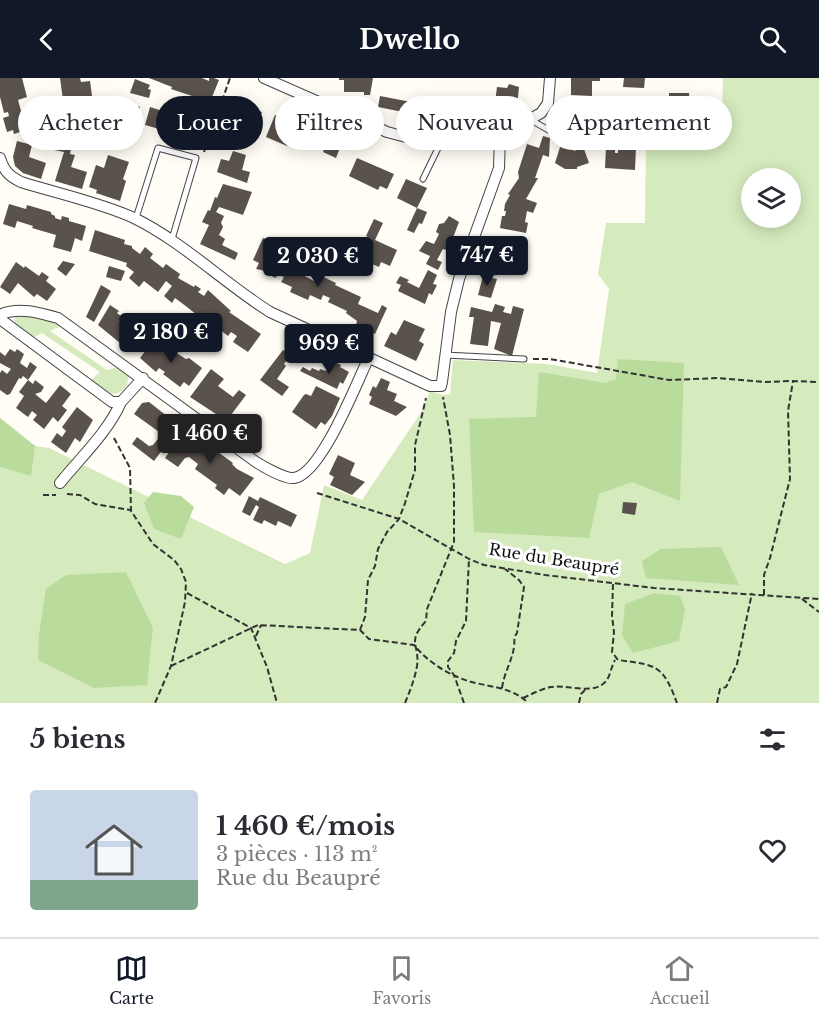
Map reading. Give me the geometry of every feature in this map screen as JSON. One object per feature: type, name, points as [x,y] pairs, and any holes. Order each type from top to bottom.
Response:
[{"type":"street","points":[[264,78],[396,134]]},
{"type":"street","points":[[534,118],[548,104],[550,78]]},
{"type":"street","points":[[0,158],[4,170],[21,182],[136,219],[171,241],[248,299],[270,312],[430,386],[440,393],[451,312],[459,279],[499,168],[500,150]]},
{"type":"street","points":[[121,402],[112,402],[105,398],[0,317],[4,313],[22,311],[58,318],[265,468],[292,479],[309,471],[334,432],[369,357]]},
{"type":"street","points":[[60,483],[108,424],[121,402],[143,378]]},
{"type":"lane","points":[[136,219],[158,148],[195,158],[171,241]]},
{"type":"lane","points":[[423,179],[437,150]]},
{"type":"lane","points":[[445,355],[524,359]]},
{"type":"path","points":[[195,158],[202,155],[230,78]]},
{"type":"path","points":[[524,359],[550,359],[669,380],[718,378],[764,382],[819,382]]},
{"type":"path","points":[[764,594],[764,575],[790,479],[788,411],[793,381]]},
{"type":"path","points":[[405,703],[418,664],[414,645],[418,630],[426,621],[426,609],[454,542],[454,486],[450,435],[440,393]]},
{"type":"path","points":[[360,630],[365,616],[368,580],[375,566],[378,549],[387,532],[399,519],[415,470],[415,445],[423,405],[428,394]]},
{"type":"path","points":[[108,424],[130,468],[131,511],[153,544],[174,560],[184,575],[186,592],[171,666],[155,703]]},
{"type":"path","name":"Rue du Beaupré","points":[[317,493],[399,519],[469,559],[484,565],[654,588],[819,599]]},
{"type":"path","points":[[80,495],[95,504],[131,511]]},
{"type":"path","points":[[464,703],[454,675],[448,667],[448,661],[454,653],[456,641],[466,621],[469,559]]},
{"type":"path","points":[[502,688],[504,671],[512,655],[514,637],[517,633],[524,587],[519,580],[503,568]]},
{"type":"path","points":[[613,583],[612,652],[616,659]]},
{"type":"path","points":[[186,592],[251,628],[267,667],[277,703]]},
{"type":"path","points":[[717,703],[720,689],[726,687],[737,664],[752,593]]},
{"type":"path","points":[[801,599],[819,612]]},
{"type":"path","points":[[171,666],[261,625],[360,630],[369,639],[414,645],[421,654],[447,673],[469,681],[502,688],[524,698],[528,703]]},
{"type":"path","points":[[255,639],[256,632],[261,625]]},
{"type":"path","points":[[524,698],[551,687],[586,689],[598,687],[609,677],[610,669],[616,659]]},
{"type":"path","points":[[616,659],[648,664],[659,669],[669,682],[677,703]]},
{"type":"path","points":[[579,703],[581,694],[586,689]]},
{"type":"green space","points":[[723,78],[819,78],[819,703],[0,703],[0,418],[35,446],[49,448],[285,564],[310,553],[324,485],[362,500],[422,411],[430,391],[443,395],[450,394],[453,360],[547,364],[597,373],[609,289],[598,274],[606,223],[645,223],[646,150],[732,150],[732,96],[722,96]]},
{"type":"green space","points":[[16,316],[52,319],[61,326],[50,331],[107,370],[118,367],[128,375],[126,387],[116,394],[105,392],[90,381],[100,372],[42,333],[30,339],[15,326]]},
{"type":"green space","points":[[618,359],[684,363],[680,501],[632,482],[599,494],[589,538],[474,532],[469,419],[536,417],[539,372],[605,383],[616,379]]},
{"type":"green space","points":[[0,418],[35,446],[31,476],[0,467]]},
{"type":"green space","points":[[153,492],[181,496],[194,507],[181,539],[154,529],[144,503]]},
{"type":"green space","points":[[721,547],[739,585],[646,578],[642,561],[661,549]]},
{"type":"green space","points":[[126,572],[153,628],[147,685],[94,688],[38,660],[39,634],[46,589],[66,575]]},
{"type":"green space","points":[[654,593],[680,596],[685,609],[679,641],[633,653],[622,635],[625,604]]},
{"type":"building","points":[[0,78],[22,78],[27,96],[18,96],[18,133],[14,134],[13,130],[7,132],[3,118],[9,116],[8,112],[4,113],[0,97]]},
{"type":"building","points":[[60,78],[80,78],[81,82],[90,81],[92,96],[62,96]]},
{"type":"building","points":[[149,78],[202,78],[209,81],[209,78],[214,78],[219,80],[212,96],[192,96],[171,89],[172,87]]},
{"type":"building","points":[[339,78],[373,78],[370,95],[364,95],[364,92],[344,92],[344,80],[339,80]]},
{"type":"building","points":[[571,78],[600,78],[600,81],[592,81],[592,96],[571,95]]},
{"type":"building","points":[[624,78],[645,78],[644,88],[623,87]]},
{"type":"building","points":[[135,79],[150,85],[149,98],[130,93]]},
{"type":"building","points":[[509,84],[519,87],[518,96],[496,96],[497,87],[507,88]]},
{"type":"building","points":[[669,93],[689,93],[689,96],[669,96]]},
{"type":"building","points":[[384,97],[396,99],[396,111],[384,108]]},
{"type":"building","points":[[150,107],[156,109],[156,128],[145,125]]},
{"type":"building","points":[[275,115],[275,141],[266,137]]},
{"type":"building","points":[[543,136],[546,137],[546,150],[549,150],[549,157],[543,155],[535,178],[538,178],[526,199],[537,203],[533,213],[527,211],[526,233],[500,228],[502,216],[505,216],[505,204],[510,195],[508,194],[519,178],[518,172],[525,150],[534,150],[534,146],[539,148]]},
{"type":"building","points":[[18,141],[18,150],[31,150],[29,157],[46,163],[41,179],[23,173],[15,166],[13,157]]},
{"type":"building","points":[[54,150],[71,150],[70,154],[75,155],[71,167],[87,172],[82,189],[55,181],[64,152]]},
{"type":"building","points":[[324,150],[339,150],[336,158],[323,152]]},
{"type":"building","points":[[559,150],[584,150],[589,163],[577,169],[565,169],[555,163]]},
{"type":"building","points":[[606,150],[615,150],[615,153],[618,153],[618,150],[636,150],[635,170],[605,168]]},
{"type":"building","points":[[233,151],[246,155],[242,170],[250,172],[247,183],[217,172],[221,159],[229,161]]},
{"type":"building","points":[[108,155],[129,162],[123,179],[126,181],[120,201],[96,193],[97,190],[89,187],[96,165],[104,168]]},
{"type":"building","points":[[357,158],[394,174],[387,189],[380,186],[378,190],[349,176]]},
{"type":"building","points":[[406,179],[427,188],[417,208],[397,198]]},
{"type":"building","points":[[223,184],[252,192],[243,215],[219,207],[216,212],[224,216],[221,223],[223,227],[219,235],[225,239],[222,245],[238,253],[235,260],[200,244],[209,225],[202,222]]},
{"type":"building","points":[[9,204],[26,209],[27,205],[51,212],[55,218],[61,220],[62,216],[69,218],[69,221],[86,226],[82,241],[75,238],[71,252],[53,247],[56,235],[17,221],[15,228],[3,224]]},
{"type":"building","points":[[417,208],[427,212],[422,224],[419,223],[414,233],[407,230]]},
{"type":"building","points":[[449,216],[459,222],[451,243],[446,250],[443,249],[437,260],[442,262],[438,270],[426,264],[430,256],[419,251],[426,241],[434,244],[439,234],[436,232],[439,224],[444,223]]},
{"type":"building","points":[[374,219],[383,223],[375,240],[397,250],[390,266],[381,262],[379,267],[356,257],[363,243],[369,246],[372,239],[366,236]]},
{"type":"building","points":[[95,230],[125,240],[124,244],[132,246],[140,254],[145,247],[153,254],[150,258],[163,268],[166,264],[180,274],[178,278],[201,289],[198,292],[204,296],[208,290],[231,311],[229,312],[261,334],[248,352],[233,342],[237,336],[231,332],[228,336],[219,329],[214,334],[204,327],[207,323],[187,307],[175,298],[172,303],[164,296],[172,286],[166,281],[158,292],[144,281],[139,287],[129,278],[134,272],[126,266],[127,263],[89,251]]},
{"type":"building","points":[[263,238],[275,243],[269,255],[275,257],[274,259],[283,263],[284,260],[303,269],[301,274],[314,281],[317,274],[336,283],[335,285],[361,297],[358,304],[378,313],[382,305],[387,308],[375,334],[356,325],[357,321],[346,313],[347,311],[328,302],[330,298],[323,295],[321,300],[310,295],[308,300],[290,292],[292,287],[281,282],[284,277],[277,274],[276,278],[267,274],[266,271],[256,269],[259,263],[253,260]]},
{"type":"building","points":[[311,238],[356,257],[349,272],[343,269],[346,262],[308,245]]},
{"type":"building","points":[[507,243],[521,246],[518,266],[504,263]]},
{"type":"building","points":[[63,261],[75,264],[66,276],[57,269]]},
{"type":"building","points":[[16,262],[39,276],[42,272],[49,277],[46,281],[56,289],[47,301],[37,294],[34,297],[18,283],[10,294],[0,287]]},
{"type":"building","points":[[109,266],[125,271],[121,281],[106,277]]},
{"type":"building","points":[[428,270],[437,275],[433,284],[437,285],[432,295],[429,293],[425,304],[398,291],[401,285],[396,283],[400,276],[419,288]]},
{"type":"building","points":[[483,276],[497,279],[491,298],[478,295]]},
{"type":"building","points":[[101,285],[111,291],[94,322],[86,317]]},
{"type":"building","points":[[495,304],[505,307],[503,312],[511,314],[513,306],[524,309],[512,356],[494,349],[501,323],[491,321],[488,346],[470,344],[474,317],[469,317],[471,307],[492,312]]},
{"type":"building","points":[[110,305],[119,311],[117,313],[122,317],[119,321],[146,341],[137,352],[120,343],[98,325]]},
{"type":"building","points":[[404,320],[425,329],[419,341],[424,344],[416,361],[384,346],[391,332],[396,335]]},
{"type":"building","points":[[153,341],[159,346],[161,342],[202,368],[189,386],[184,382],[180,387],[163,374],[165,372],[159,368],[156,372],[140,358]]},
{"type":"building","points":[[10,349],[15,352],[17,349],[24,354],[20,363],[27,368],[30,362],[37,367],[28,380],[23,376],[19,378],[10,394],[7,395],[0,390],[0,373],[2,370],[7,374],[11,369],[0,363],[0,352],[5,356]]},
{"type":"building","points":[[283,350],[290,355],[277,379],[289,387],[282,396],[260,380]]},
{"type":"building","points":[[331,360],[349,372],[343,384],[340,382],[337,389],[300,371],[303,367],[310,371],[312,368],[326,371]]},
{"type":"building","points":[[211,369],[224,379],[218,386],[233,397],[239,390],[246,395],[225,423],[218,418],[219,416],[190,397]]},
{"type":"building","points":[[381,378],[390,382],[387,390],[397,394],[394,401],[407,407],[396,416],[369,404],[372,397],[369,395],[373,386],[376,388]]},
{"type":"building","points":[[28,380],[33,384],[35,380],[44,387],[41,392],[35,394],[46,403],[60,385],[71,394],[62,406],[67,410],[58,422],[53,417],[44,429],[33,420],[37,415],[32,411],[28,417],[16,408],[24,396],[19,392]]},
{"type":"building","points":[[316,386],[340,398],[332,416],[325,425],[321,422],[316,429],[292,412],[304,395],[311,396]]},
{"type":"building","points":[[149,402],[172,420],[170,423],[178,429],[154,461],[132,444],[137,437],[149,446],[153,445],[162,434],[134,414],[142,403]]},
{"type":"building","points":[[77,407],[93,420],[80,442],[75,438],[66,453],[51,442],[57,433],[62,437],[66,431],[62,427]]},
{"type":"building","points":[[186,434],[199,444],[210,449],[211,447],[233,463],[237,469],[254,478],[240,496],[229,488],[224,495],[215,488],[217,485],[195,469],[198,464],[189,457],[185,458],[178,467],[165,458],[177,441],[183,439]]},
{"type":"building","points":[[338,455],[355,463],[350,475],[365,482],[352,495],[330,485],[334,477],[329,474]]},
{"type":"building","points":[[249,496],[258,501],[260,497],[297,515],[291,527],[278,521],[276,526],[264,520],[262,524],[253,520],[259,507],[256,505],[250,516],[242,512]]},
{"type":"building","points":[[623,502],[637,503],[635,515],[622,513]]}]
